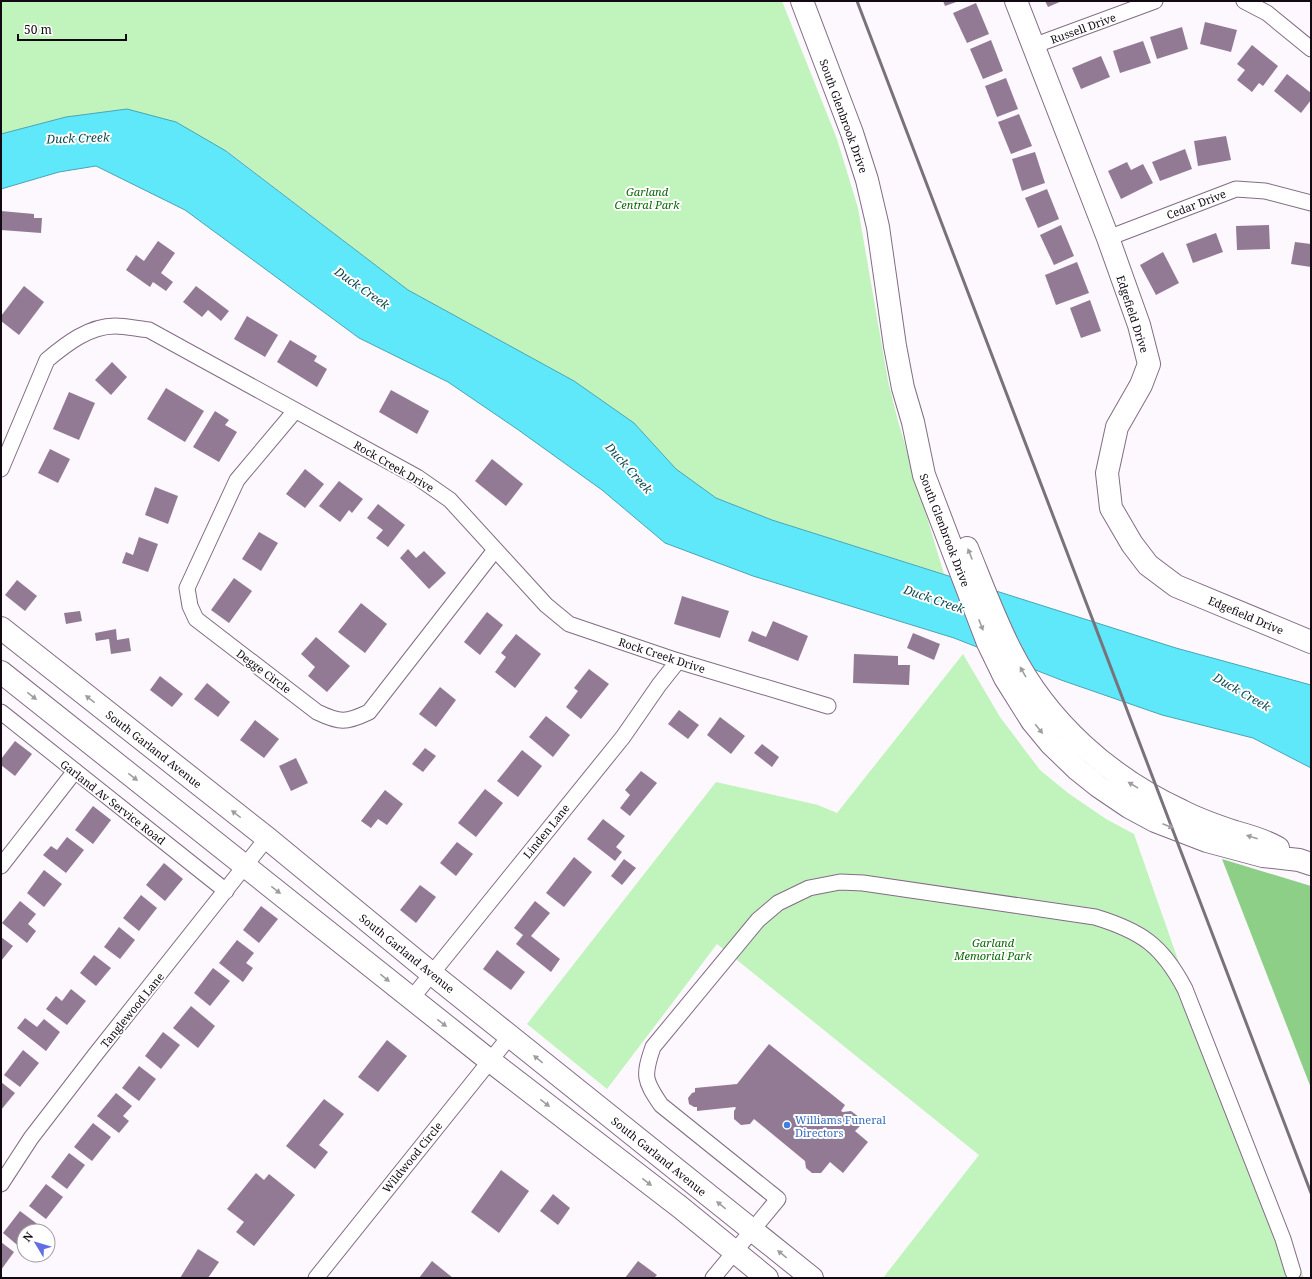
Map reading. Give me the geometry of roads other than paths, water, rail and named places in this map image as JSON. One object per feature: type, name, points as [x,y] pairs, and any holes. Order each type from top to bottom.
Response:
[{"type":"street","name":"South Glenbrook Drive","points":[[802,1],[852,133],[867,180],[878,227],[899,367],[913,422],[924,475],[950,524],[1011,651],[1029,682],[1045,704],[1077,740],[1101,761],[1137,787],[1182,811],[1212,824],[1268,842],[1305,862]]},
{"type":"street","name":"Edgefield Drive","points":[[1016,1],[1108,238],[1139,325],[1149,364],[1141,385],[1117,427],[1107,473],[1111,508],[1132,544],[1148,565],[1176,586],[1311,642]]},
{"type":"street","name":"Russell Drive","points":[[1033,46],[1155,1]]},
{"type":"street","points":[[1244,1],[1267,13],[1311,48]]},
{"type":"street","name":"Cedar Drive","points":[[1108,238],[1236,189],[1265,190],[1311,203]]},
{"type":"street","name":"Rock Creek Drive","points":[[1,469],[47,360],[59,350],[92,330],[115,326],[149,330],[294,411],[417,477],[450,500],[546,606],[569,624],[678,661],[828,706]]},
{"type":"street","name":"Degge Circle","points":[[294,411],[236,480],[187,588],[190,606],[196,619],[317,712],[337,720],[355,719],[369,712],[495,550]]},
{"type":"street","name":"South Glenbrook Drive","points":[[950,524],[988,643],[1016,698],[1051,744],[1098,786],[1129,807],[1155,821],[1207,841],[1263,856],[1305,862]]},
{"type":"street","name":"South Garland Avenue","points":[[1,628],[267,838],[431,973],[812,1278]]},
{"type":"street","name":"Linden Lane","points":[[412,998],[623,737],[678,661]]},
{"type":"street","points":[[1,672],[767,1278]]},
{"type":"street","name":"Garland Av Service Road","points":[[1,712],[226,891]]},
{"type":"street","points":[[1,866],[75,771]]},
{"type":"street","name":"Tanglewood Lane","points":[[1,1184],[32,1138],[91,1061],[267,838]]},
{"type":"street","points":[[713,1278],[778,1199],[661,1105],[649,1088],[646,1077],[647,1065],[653,1048],[758,920],[778,903],[809,888],[840,882],[863,883],[1094,917],[1118,924],[1138,934],[1158,950],[1175,970],[1186,989],[1277,1224],[1293,1272]]},
{"type":"street","name":"Wildwood Circle","points":[[316,1278],[510,1036]]},
{"type":"water","name":"Duck Creek","points":[[127,109],[176,122],[226,151],[408,290],[574,381],[634,423],[676,469],[716,498],[772,520],[1176,648],[1311,685],[1311,768],[1253,738],[1162,715],[1061,680],[954,638],[753,576],[665,543],[602,490],[448,382],[359,338],[185,210],[96,166],[59,172],[1,189],[1,134],[66,117]]},
{"type":"railway","points":[[857,1],[1311,1193]]},
{"type":"place","name":"Williams Funeral Directors","points":[[787,1125]]},
{"type":"park label","name":"Garland Central Park","points":[[647,197]]},
{"type":"park label","name":"Garland Memorial Park","points":[[993,948]]}]
